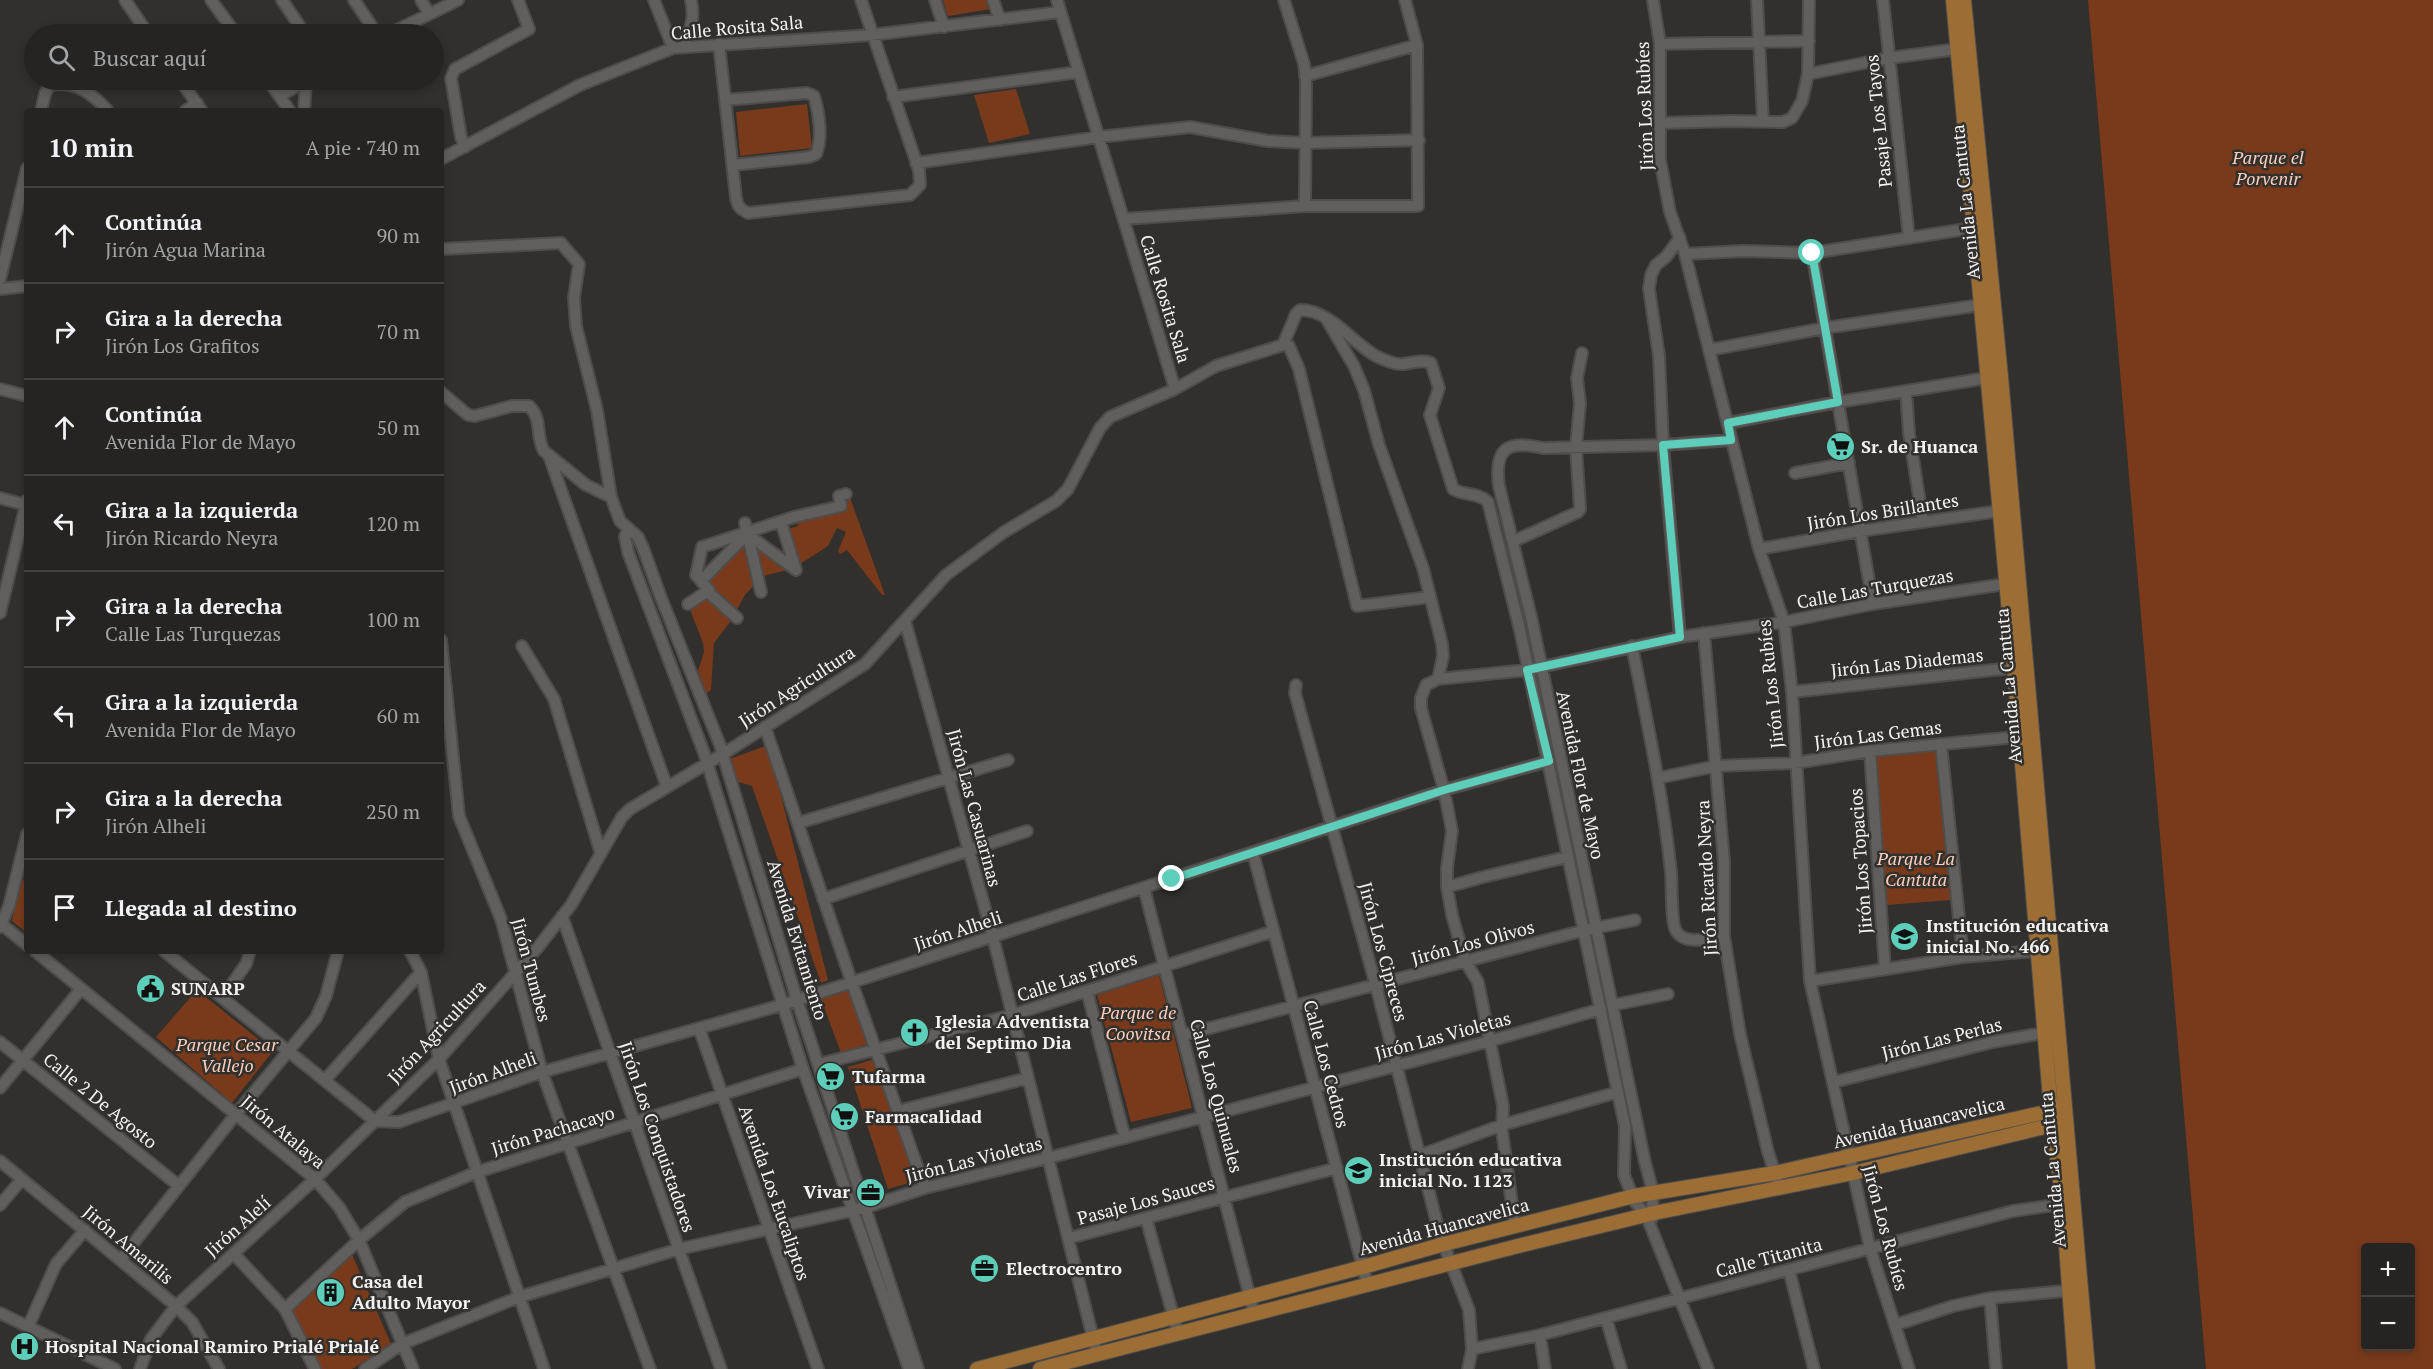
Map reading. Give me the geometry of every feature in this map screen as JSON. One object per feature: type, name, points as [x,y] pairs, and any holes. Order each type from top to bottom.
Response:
[{"type":"main road","name":"Avenida La Cantuta","points":[[1953,0],[1964,49]]},
{"type":"main road","name":"Avenida La Cantuta","points":[[1964,0],[1964,49],[2075,1290],[2075,1369]]},
{"type":"main road","name":"Avenida Huancavelica","points":[[978,1369],[1444,1244],[1634,1196],[1774,1173],[2059,1116]]},
{"type":"main road","name":"Avenida Huancavelica","points":[[1040,1369],[1452,1262],[1853,1173],[2059,1116]]},
{"type":"main road","name":"Avenida La Cantuta","points":[[2075,1290],[2088,1369]]},
{"type":"street","points":[[125,0],[141,24]]},
{"type":"street","points":[[211,0],[229,24]]},
{"type":"street","points":[[282,0],[298,24]]},
{"type":"street","points":[[354,0],[370,24]]},
{"type":"street","points":[[421,0],[429,13]]},
{"type":"street","points":[[408,24],[458,0]]},
{"type":"street","points":[[465,147],[460,137],[451,78],[454,69],[529,29],[518,0]]},
{"type":"street","points":[[654,0],[677,47],[692,28],[694,15],[691,0]]},
{"type":"street","points":[[719,44],[738,207],[748,213],[910,195],[920,185],[920,178],[861,0]]},
{"type":"street","points":[[935,0],[944,27]]},
{"type":"street","points":[[993,0],[1000,20]]},
{"type":"street","name":"Calle Rosita Sala","points":[[1057,0],[1175,388]]},
{"type":"street","points":[[1284,0],[1305,76],[1305,206]]},
{"type":"street","points":[[1124,219],[1305,206],[1418,206],[1417,45],[1405,0]]},
{"type":"street","name":"Jirón Los Rubíes","points":[[1653,0],[1660,45],[1660,160],[1670,212],[1685,254],[1759,549],[1784,622],[1792,692],[1810,981],[1870,1248],[1909,1369]]},
{"type":"street","points":[[1757,0],[1763,121]]},
{"type":"street","points":[[1661,123],[1783,122],[1792,118],[1802,100],[1808,74],[1809,0]]},
{"type":"street","name":"Pasaje Los Tayos","points":[[1883,0],[1909,238]]},
{"type":"street","name":"Calle Rosita Sala","points":[[444,158],[580,85],[677,47],[872,35],[1060,12]]},
{"type":"street","points":[[1660,45],[1809,40]]},
{"type":"street","points":[[1305,76],[1417,45]]},
{"type":"street","points":[[1808,74],[1889,58],[1964,49]]},
{"type":"street","points":[[893,97],[1079,72]]},
{"type":"street","points":[[42,108],[47,90]]},
{"type":"street","points":[[85,90],[105,108]]},
{"type":"street","points":[[187,90],[200,107]]},
{"type":"street","points":[[276,90],[288,108]]},
{"type":"street","points":[[280,96],[290,90]]},
{"type":"street","points":[[304,108],[306,90]]},
{"type":"street","points":[[726,100],[807,93],[814,96],[817,103],[820,146],[816,154],[808,157],[732,165]]},
{"type":"street","points":[[916,163],[1099,137],[1190,127],[1268,141],[1305,143],[1419,140]]},
{"type":"street","points":[[0,279],[24,180]]},
{"type":"street","points":[[1685,254],[1743,251],[1812,253],[1981,227]]},
{"type":"street","points":[[1680,238],[1666,257],[1656,265],[1651,275],[1649,289],[1659,356],[1663,445],[1680,637]]},
{"type":"street","name":"Avenida Evitamiento","points":[[444,249],[561,243],[579,264],[574,298],[576,326],[597,410],[610,497],[620,521],[638,537],[643,548],[723,754],[797,1000],[918,1369]]},
{"type":"street","points":[[1812,253],[1873,604]]},
{"type":"street","points":[[0,289],[24,286]]},
{"type":"street","points":[[1709,350],[1825,328],[1988,304]]},
{"type":"street","points":[[1430,597],[1357,606],[1299,369],[1291,348],[1284,345],[1300,310],[1307,310],[1326,318],[1354,366],[1364,390],[1379,445],[1423,568],[1442,644],[1443,656],[1438,679],[1431,681],[1423,691],[1421,708],[1444,790],[1452,831],[1448,887],[1452,915],[1465,961],[1478,982],[1503,1106],[1502,1125],[1510,1208],[1515,1227]]},
{"type":"street","name":"Avenida Flor de Mayo","points":[[1326,318],[1375,356],[1399,364],[1426,361],[1431,363],[1439,388],[1430,415],[1453,489],[1460,493],[1484,497],[1488,502],[1520,630],[1527,670],[1549,761],[1567,857],[1585,930],[1618,1092],[1626,1141],[1624,1175],[1635,1202],[1650,1218],[1708,1369]]},
{"type":"street","name":"Jirón Agricultura","points":[[375,1121],[439,1059],[539,946],[571,906],[622,817],[630,809],[723,754],[865,664],[946,575],[1004,532],[1056,501],[1074,481],[1095,437],[1110,417],[1175,388],[1216,366],[1284,345]]},
{"type":"street","points":[[1514,541],[1578,512],[1580,509],[1576,447],[1580,403],[1577,378],[1582,353]]},
{"type":"street","points":[[1728,423],[1838,402],[1994,377]]},
{"type":"street","points":[[0,388],[24,395]]},
{"type":"street","points":[[1906,391],[1909,433],[1923,522]]},
{"type":"street","points":[[444,395],[468,415],[475,416],[512,406],[529,406],[536,414],[542,448],[549,456],[667,787]]},
{"type":"street","name":"Avenida Flor de Mayo","points":[[1650,1218],[1653,1192],[1514,541],[1498,486],[1497,463],[1499,455],[1510,446],[1526,444],[1543,448],[1663,445],[1731,440]]},
{"type":"street","points":[[549,456],[557,459],[586,485],[610,497]]},
{"type":"street","points":[[1795,473],[1849,463]]},
{"type":"street","points":[[737,618],[707,591],[709,590],[696,575],[702,547],[841,506],[839,496],[846,494]]},
{"type":"street","points":[[0,498],[24,502]]},
{"type":"street","name":"Jirón Los Brillantes","points":[[1759,549],[1860,531],[2005,510]]},
{"type":"street","points":[[0,613],[24,515]]},
{"type":"street","points":[[746,529],[796,570],[781,522]]},
{"type":"street","name":"Avenida Evitamiento","points":[[628,529],[625,537],[628,552],[706,763],[803,1069],[909,1369]]},
{"type":"street","points":[[701,581],[746,529]]},
{"type":"street","points":[[746,529],[761,592]]},
{"type":"street","name":"Calle Las Turquezas","points":[[1438,679],[1527,670],[1680,637],[1784,622],[1873,604],[2012,583]]},
{"type":"street","points":[[688,603],[707,591]]},
{"type":"street","name":"Jirón Las Casuarinas","points":[[905,621],[993,937],[1097,1354]]},
{"type":"street","name":"Jirón Ricardo Neyra","points":[[1704,633],[1724,862],[1724,936],[1740,1034],[1774,1173],[1780,1188]]},
{"type":"street","points":[[522,646],[554,699],[601,854]]},
{"type":"street","points":[[1632,646],[1658,778],[1671,872],[1674,928],[1680,936],[1686,939],[1724,936]]},
{"type":"street","name":"Jirón Las Diademas","points":[[1792,692],[2020,667]]},
{"type":"street","name":"Jirón Tumbes","points":[[444,669],[459,816],[501,919],[542,1072],[650,1369]]},
{"type":"street","name":"Jirón Los Cipreces","points":[[1296,685],[1295,693],[1376,986],[1418,1156],[1444,1244],[1469,1310],[1472,1349],[1468,1369]]},
{"type":"street","points":[[765,727],[925,1188]]},
{"type":"street","name":"Jirón Las Gemas","points":[[1658,778],[1716,766],[1795,763],[1869,751],[2025,736]]},
{"type":"street","points":[[1941,744],[1963,957]]},
{"type":"street","name":"Jirón Los Topacios","points":[[1869,751],[1885,969]]},
{"type":"street","points":[[798,823],[1008,760]]},
{"type":"street","name":"Jirón Alheli","points":[[375,1121],[399,1122],[454,1105],[542,1072],[782,1005],[1444,790],[1549,761]]},
{"type":"street","points":[[823,899],[1027,831]]},
{"type":"street","points":[[24,846],[9,906],[0,925],[24,943]]},
{"type":"street","name":"Calle Los Cedros","points":[[1253,853],[1367,1283]]},
{"type":"street","points":[[1448,887],[1483,876],[1567,857]]},
{"type":"street","name":"Calle Los Quinuales","points":[[1144,888],[1254,1313]]},
{"type":"street","name":"Jirón Los Conquistadores","points":[[562,916],[721,1369]]},
{"type":"street","name":"Jirón Los Olivos","points":[[1183,1035],[1585,930],[1635,920]]},
{"type":"street","name":"Calle Las Flores","points":[[819,1064],[1012,1015],[1274,931]]},
{"type":"street","points":[[1810,981],[1963,957],[2045,950]]},
{"type":"street","name":"Jirón Atalaya","points":[[39,954],[315,1179],[339,1207],[359,1240],[413,1369]]},
{"type":"street","points":[[168,954],[375,1121]]},
{"type":"street","points":[[223,997],[246,964],[249,954]]},
{"type":"street","points":[[121,1259],[322,1010],[337,954]]},
{"type":"street","points":[[412,954],[421,972],[439,1059],[544,1369]]},
{"type":"street","points":[[325,1080],[421,972]]},
{"type":"street","points":[[0,1088],[81,989]]},
{"type":"street","points":[[1088,992],[1125,1138]]},
{"type":"street","points":[[1613,1005],[1668,994]]},
{"type":"street","name":"Jirón Las Violetas","points":[[364,1369],[402,1344],[519,1297],[679,1249],[864,1208],[925,1188],[1315,1088],[1601,1009]]},
{"type":"street","name":"Avenida Los Eucaliptos","points":[[699,1028],[818,1369]]},
{"type":"street","name":"Jirón Las Perlas","points":[[1834,1082],[1993,1042],[2052,1032]]},
{"type":"street","name":"Calle 2 De Agosto","points":[[0,1042],[179,1186]]},
{"type":"street","name":"Jirón Pachacayo","points":[[285,1309],[359,1240],[405,1202],[477,1172],[803,1069]]},
{"type":"street","points":[[898,1111],[1028,1078]]},
{"type":"street","points":[[1418,1156],[1502,1125],[1618,1092]]},
{"type":"street","name":"Jirón Alelí","points":[[140,1369],[151,1339],[176,1306],[375,1121]]},
{"type":"street","name":"Jirón Amarilis","points":[[0,1161],[176,1306],[192,1322],[219,1369]]},
{"type":"street","name":"Pasaje Los Sauces","points":[[1069,1238],[1337,1168]]},
{"type":"street","points":[[0,1205],[22,1179]]},
{"type":"street","name":"Calle Titanita","points":[[1472,1349],[1540,1335],[2013,1211],[2068,1204]]},
{"type":"street","points":[[1146,1218],[1178,1333]]},
{"type":"street","points":[[28,1327],[56,1264],[85,1230]]},
{"type":"street","points":[[234,1254],[285,1309],[315,1369]]},
{"type":"street","points":[[1789,1270],[1814,1369]]},
{"type":"street","points":[[1894,1324],[1953,1306],[1990,1298],[2075,1290]]},
{"type":"street","points":[[1990,1298],[1996,1369]]},
{"type":"street","points":[[0,1314],[115,1369]]},
{"type":"street","points":[[1606,1318],[1621,1369]]},
{"type":"street","points":[[1540,1335],[1545,1369]]},
{"type":"green space","points":[[943,0],[988,0],[991,9],[948,16]]},
{"type":"green space","name":"Parque el Porvenir","points":[[2088,0],[2433,0],[2433,1369],[2206,1369]]},
{"type":"green space","points":[[1016,89],[1030,134],[989,143],[974,95]]},
{"type":"green space","points":[[807,104],[812,148],[740,156],[736,112]]},
{"type":"green space","points":[[849,495],[885,595],[882,595],[847,550],[840,554],[838,551],[846,532],[837,528],[828,546],[800,564],[797,563],[784,530],[798,526],[796,519],[842,507],[840,497]]},
{"type":"green space","points":[[754,542],[791,569],[763,576]]},
{"type":"green space","points":[[742,545],[745,546],[755,584],[745,595],[734,615],[706,580]]},
{"type":"green space","points":[[709,595],[733,618],[714,643],[711,690],[706,694],[698,671],[704,652],[703,643],[689,607]]},
{"type":"green space","points":[[768,745],[828,980],[821,983],[752,786],[734,781],[727,760]]},
{"type":"green space","name":"Parque La Cantuta","points":[[1936,748],[1951,900],[1887,905],[1874,755]]},
{"type":"green space","points":[[21,880],[24,880],[24,931],[12,921]]},
{"type":"green space","name":"Parque de Coovitsa","points":[[1159,975],[1192,1108],[1131,1122],[1097,995]]},
{"type":"green space","points":[[848,989],[867,1044],[841,1053],[821,999]]},
{"type":"green space","name":"Parque Cesar Vallejo","points":[[197,990],[273,1051],[232,1103],[156,1037]]},
{"type":"green space","points":[[875,1059],[919,1180],[888,1189],[848,1067]]},
{"type":"green space","points":[[351,1252],[391,1344],[352,1369],[320,1369],[292,1309]]},
{"type":"place","name":"Sr. de Huanca","points":[[1840,447]]},
{"type":"place","name":"Institución educativa inicial No. 466","points":[[1905,936]]},
{"type":"place","name":"SUNARP","points":[[150,989]]},
{"type":"place","name":"Iglesia Adventista del Septimo Dia","points":[[914,1032]]},
{"type":"place","name":"Tufarma","points":[[831,1077]]},
{"type":"place","name":"Farmacalidad","points":[[844,1117]]},
{"type":"place","name":"Institución educativa inicial No. 1123","points":[[1358,1170]]},
{"type":"place","name":"Vivar","points":[[871,1192]]},
{"type":"place","name":"Electrocentro","points":[[985,1269]]},
{"type":"place","name":"Casa del Adulto Mayor","points":[[331,1292]]},
{"type":"place","name":"Hospital Nacional Ramiro Prialé Prialé","points":[[24,1347]]},
{"type":"route","points":[[1172,879],[1444,790],[1549,761],[1527,670],[1680,637],[1663,445],[1731,440],[1728,423],[1838,402],[1812,253]]}]
